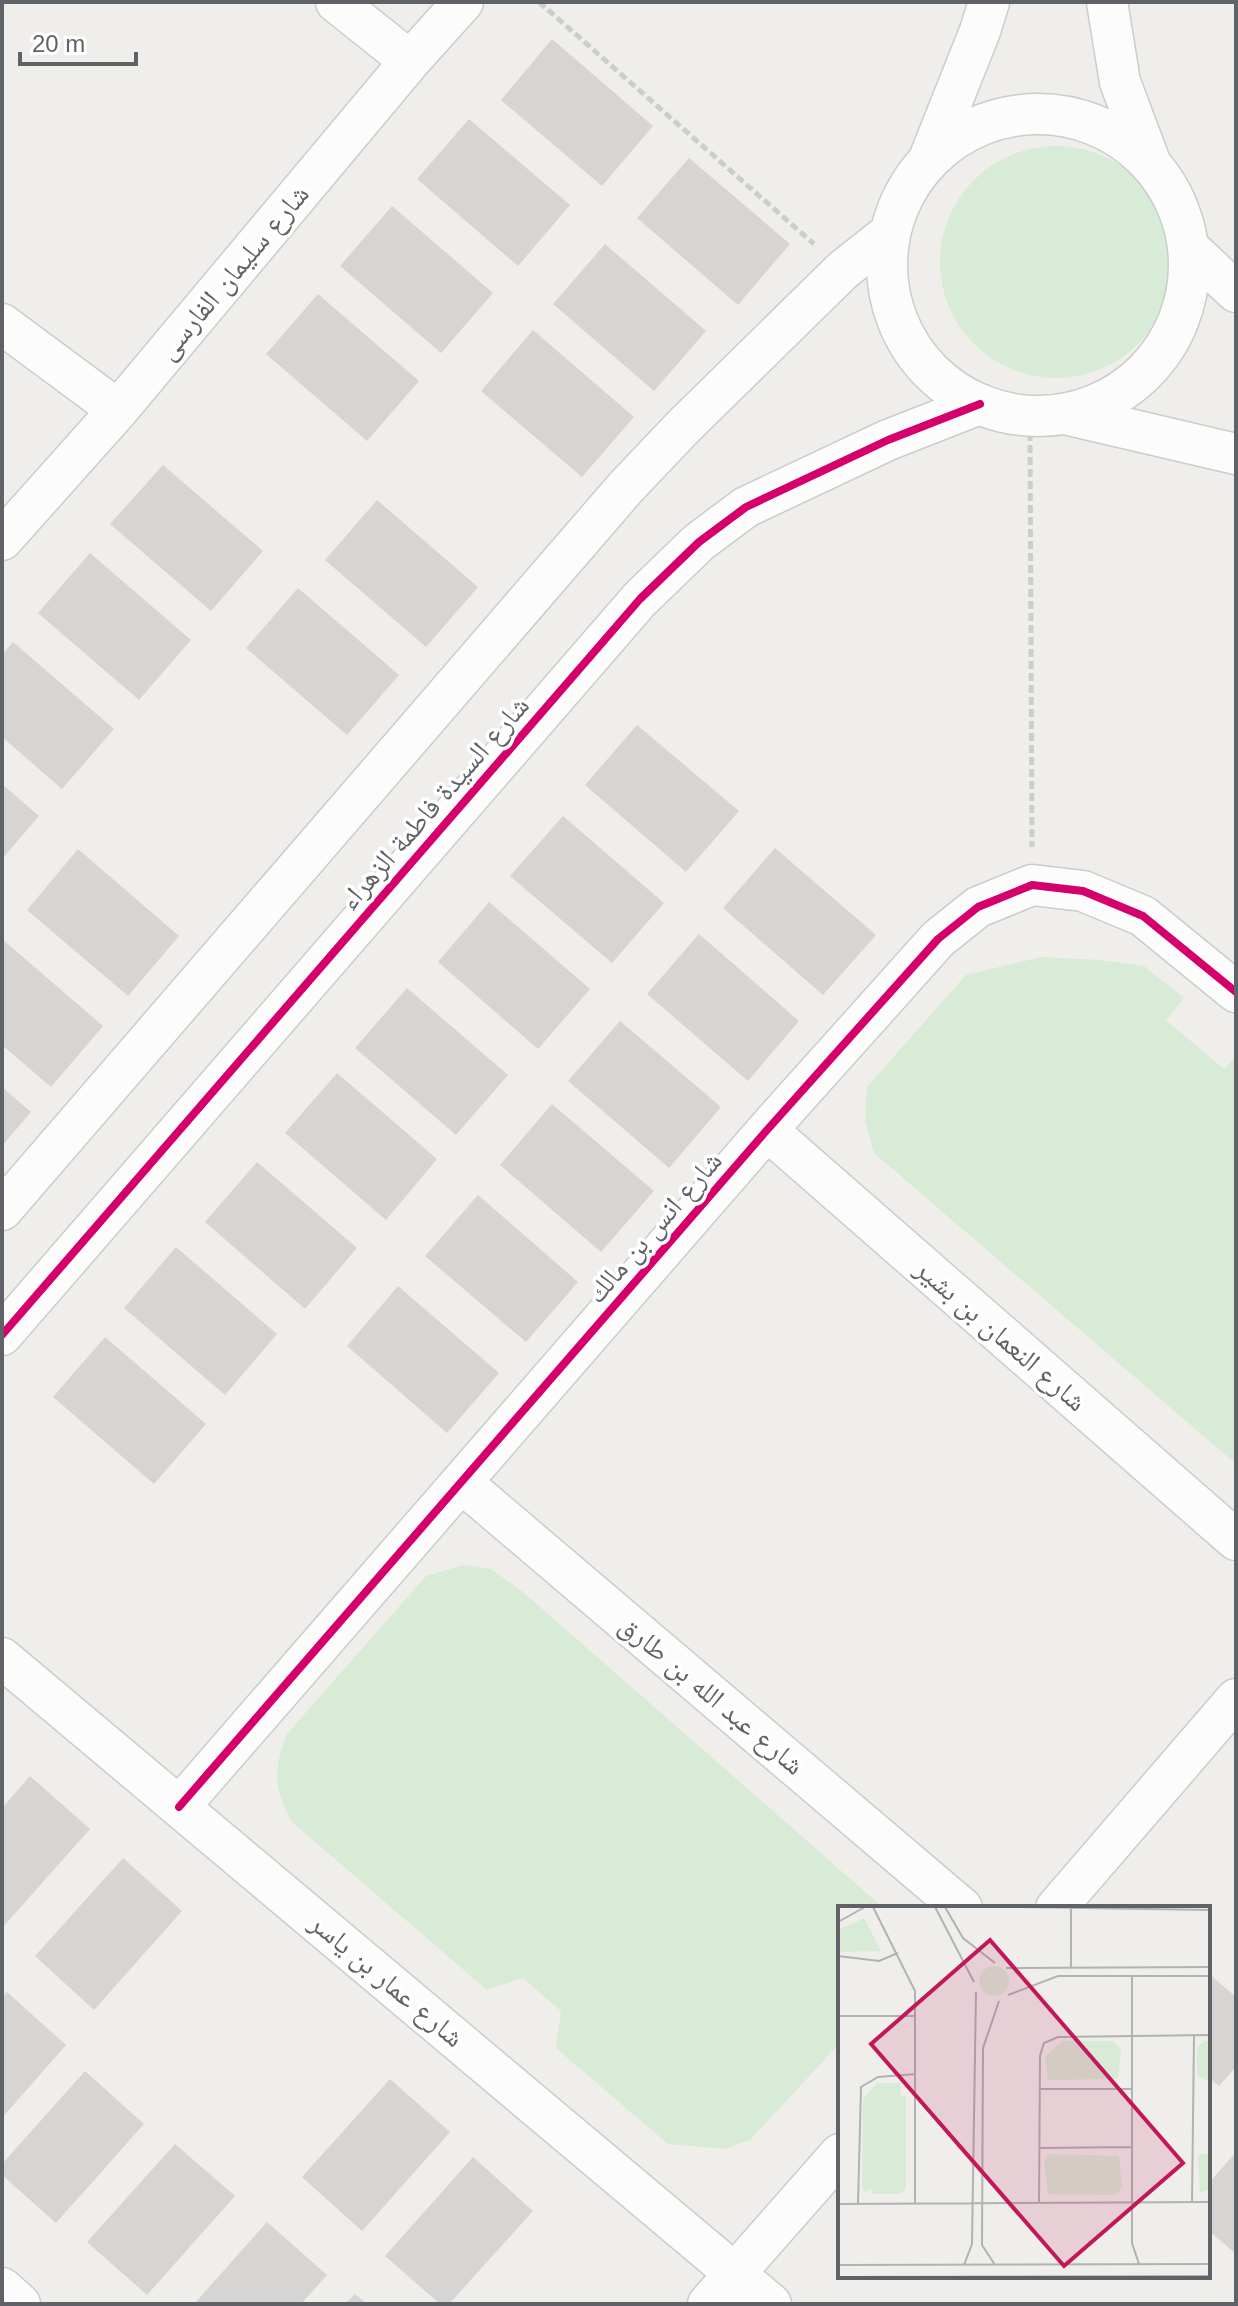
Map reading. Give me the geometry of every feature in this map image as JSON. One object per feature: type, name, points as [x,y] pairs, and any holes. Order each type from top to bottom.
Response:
[{"type":"street","points":[[336,2],[410,61]]},
{"type":"street","name":"شارع سليمان الفارسى","points":[[2,540],[118,410],[463,2]]},
{"type":"street","points":[[989,2],[965,72],[929,160],[904,194],[890,233],[887,268],[892,303],[905,335],[924,363],[941,379],[980,404],[1236,454]]},
{"type":"street","points":[[1048,415],[1109,399],[1145,373],[1173,336],[1188,294],[1189,248],[1177,202],[1150,162],[1120,82],[1107,2]]},
{"type":"street","points":[[929,160],[961,134],[999,118],[1040,113],[1080,119],[1118,136],[1150,162]]},
{"type":"street","points":[[2,1210],[626,487],[843,270],[890,233]]},
{"type":"street","points":[[1189,248],[1236,292]]},
{"type":"street","points":[[2,324],[118,410]]},
{"type":"street","name":"شارع السيدة فاطمة الزهراء","points":[[2,1335],[640,599],[699,542],[746,507],[814,473],[980,404]]},
{"type":"street","name":"شارع انس بن مالك","points":[[179,1807],[767,1130],[938,939],[978,907],[1032,885],[1083,891],[1143,916],[1236,992]]},
{"type":"street","name":"شارع النعمان بن بشير","points":[[767,1130],[1236,1540]]},
{"type":"street","name":"شارع عبد الله بن طارق","points":[[462,1483],[960,1906]]},
{"type":"street","name":"شارع عمار بن ياسر","points":[[2,1658],[771,2304]]},
{"type":"street","points":[[1058,1906],[1236,1699]]},
{"type":"street","points":[[708,2304],[838,2156]]},
{"type":"street","points":[[2,2288],[20,2304]]},
{"type":"path","points":[[539,2],[843,270]]},
{"type":"path","points":[[1032,885],[1048,415]]},
{"type":"green space","points":[[1056,146],[1079,148],[1101,155],[1121,165],[1138,180],[1153,197],[1163,217],[1170,239],[1170,285],[1163,307],[1153,327],[1138,344],[1121,359],[1101,369],[1079,376],[1056,378],[1033,376],[1011,369],[991,359],[974,344],[959,327],[949,307],[942,285],[940,262],[942,239],[949,217],[959,197],[974,180],[991,165],[1011,155],[1033,148]]},
{"type":"green space","points":[[1041,957],[1144,966],[1184,998],[1166,1020],[1224,1069],[1236,1056],[1236,1464],[874,1153],[865,1120],[867,1087],[966,975]]},
{"type":"green space","points":[[464,1565],[491,1569],[523,1592],[881,1906],[838,1906],[838,2045],[750,2140],[724,2149],[668,2144],[556,2048],[561,2011],[523,1978],[487,1990],[292,1822],[281,1799],[277,1779],[279,1758],[287,1734],[426,1576]]},
{"type":"building","points":[[552,39],[653,126],[602,186],[501,100]]},
{"type":"building","points":[[469,119],[570,205],[518,266],[417,179]]},
{"type":"building","points":[[689,158],[790,244],[738,305],[637,218]]},
{"type":"building","points":[[392,206],[493,293],[441,353],[340,266]]},
{"type":"building","points":[[605,244],[706,331],[654,391],[553,304]]},
{"type":"building","points":[[318,294],[419,381],[367,441],[266,354]]},
{"type":"building","points":[[533,330],[634,417],[582,477],[481,391]]},
{"type":"building","points":[[163,465],[263,551],[211,611],[110,524]]},
{"type":"building","points":[[377,500],[478,587],[426,647],[325,560]]},
{"type":"building","points":[[90,553],[191,640],[139,700],[38,613]]},
{"type":"building","points":[[298,588],[399,675],[347,735],[246,648]]},
{"type":"building","points":[[13,642],[114,729],[62,789],[2,737],[2,655]]},
{"type":"building","points":[[637,725],[739,811],[686,872],[585,785]]},
{"type":"building","points":[[2,784],[39,816],[2,859]]},
{"type":"building","points":[[563,816],[664,903],[612,963],[510,876]]},
{"type":"building","points":[[775,848],[876,935],[823,995],[723,908]]},
{"type":"building","points":[[78,849],[179,936],[128,996],[27,910]]},
{"type":"building","points":[[489,902],[590,989],[538,1049],[438,962]]},
{"type":"building","points":[[699,934],[799,1021],[748,1081],[647,994]]},
{"type":"building","points":[[2,939],[103,1026],[51,1087],[2,1045]]},
{"type":"building","points":[[407,988],[508,1075],[456,1135],[355,1048]]},
{"type":"building","points":[[620,1021],[721,1107],[669,1168],[568,1081]]},
{"type":"building","points":[[337,1073],[437,1159],[386,1220],[285,1133]]},
{"type":"building","points":[[2,1087],[31,1112],[2,1146]]},
{"type":"building","points":[[552,1104],[654,1191],[601,1252],[500,1165]]},
{"type":"building","points":[[257,1162],[357,1248],[305,1309],[205,1222]]},
{"type":"building","points":[[478,1195],[578,1282],[526,1342],[425,1256]]},
{"type":"building","points":[[176,1247],[277,1334],[225,1395],[124,1308]]},
{"type":"building","points":[[398,1286],[499,1373],[447,1433],[347,1346]]},
{"type":"building","points":[[105,1337],[206,1424],[154,1484],[53,1397]]},
{"type":"building","points":[[30,1776],[90,1829],[2,1928],[2,1808]]},
{"type":"building","points":[[123,1858],[182,1911],[94,2010],[35,1956]]},
{"type":"building","points":[[1210,1975],[1236,1997],[1236,2067],[1219,2086],[1210,2079]]},
{"type":"building","points":[[7,1992],[66,2045],[2,2118],[2,1998]]},
{"type":"building","points":[[85,2071],[144,2124],[56,2223],[2,2175],[2,2164]]},
{"type":"building","points":[[390,2079],[450,2132],[362,2231],[302,2177]]},
{"type":"building","points":[[175,2144],[235,2196],[147,2295],[87,2242]]},
{"type":"building","points":[[1236,2152],[1236,2254],[1210,2232],[1210,2182]]},
{"type":"building","points":[[473,2157],[533,2211],[449,2304],[440,2304],[385,2256]]},
{"type":"building","points":[[267,2222],[327,2275],[301,2304],[194,2304]]},
{"type":"building","points":[[355,2294],[367,2304],[345,2304]]},
{"type":"cycle path","points":[[2,1335],[640,599],[699,542],[746,507],[888,440],[980,404]]},
{"type":"cycle path","points":[[179,1807],[767,1130],[938,939],[978,907],[1032,885],[1083,891],[1143,916],[1236,992]]}]
